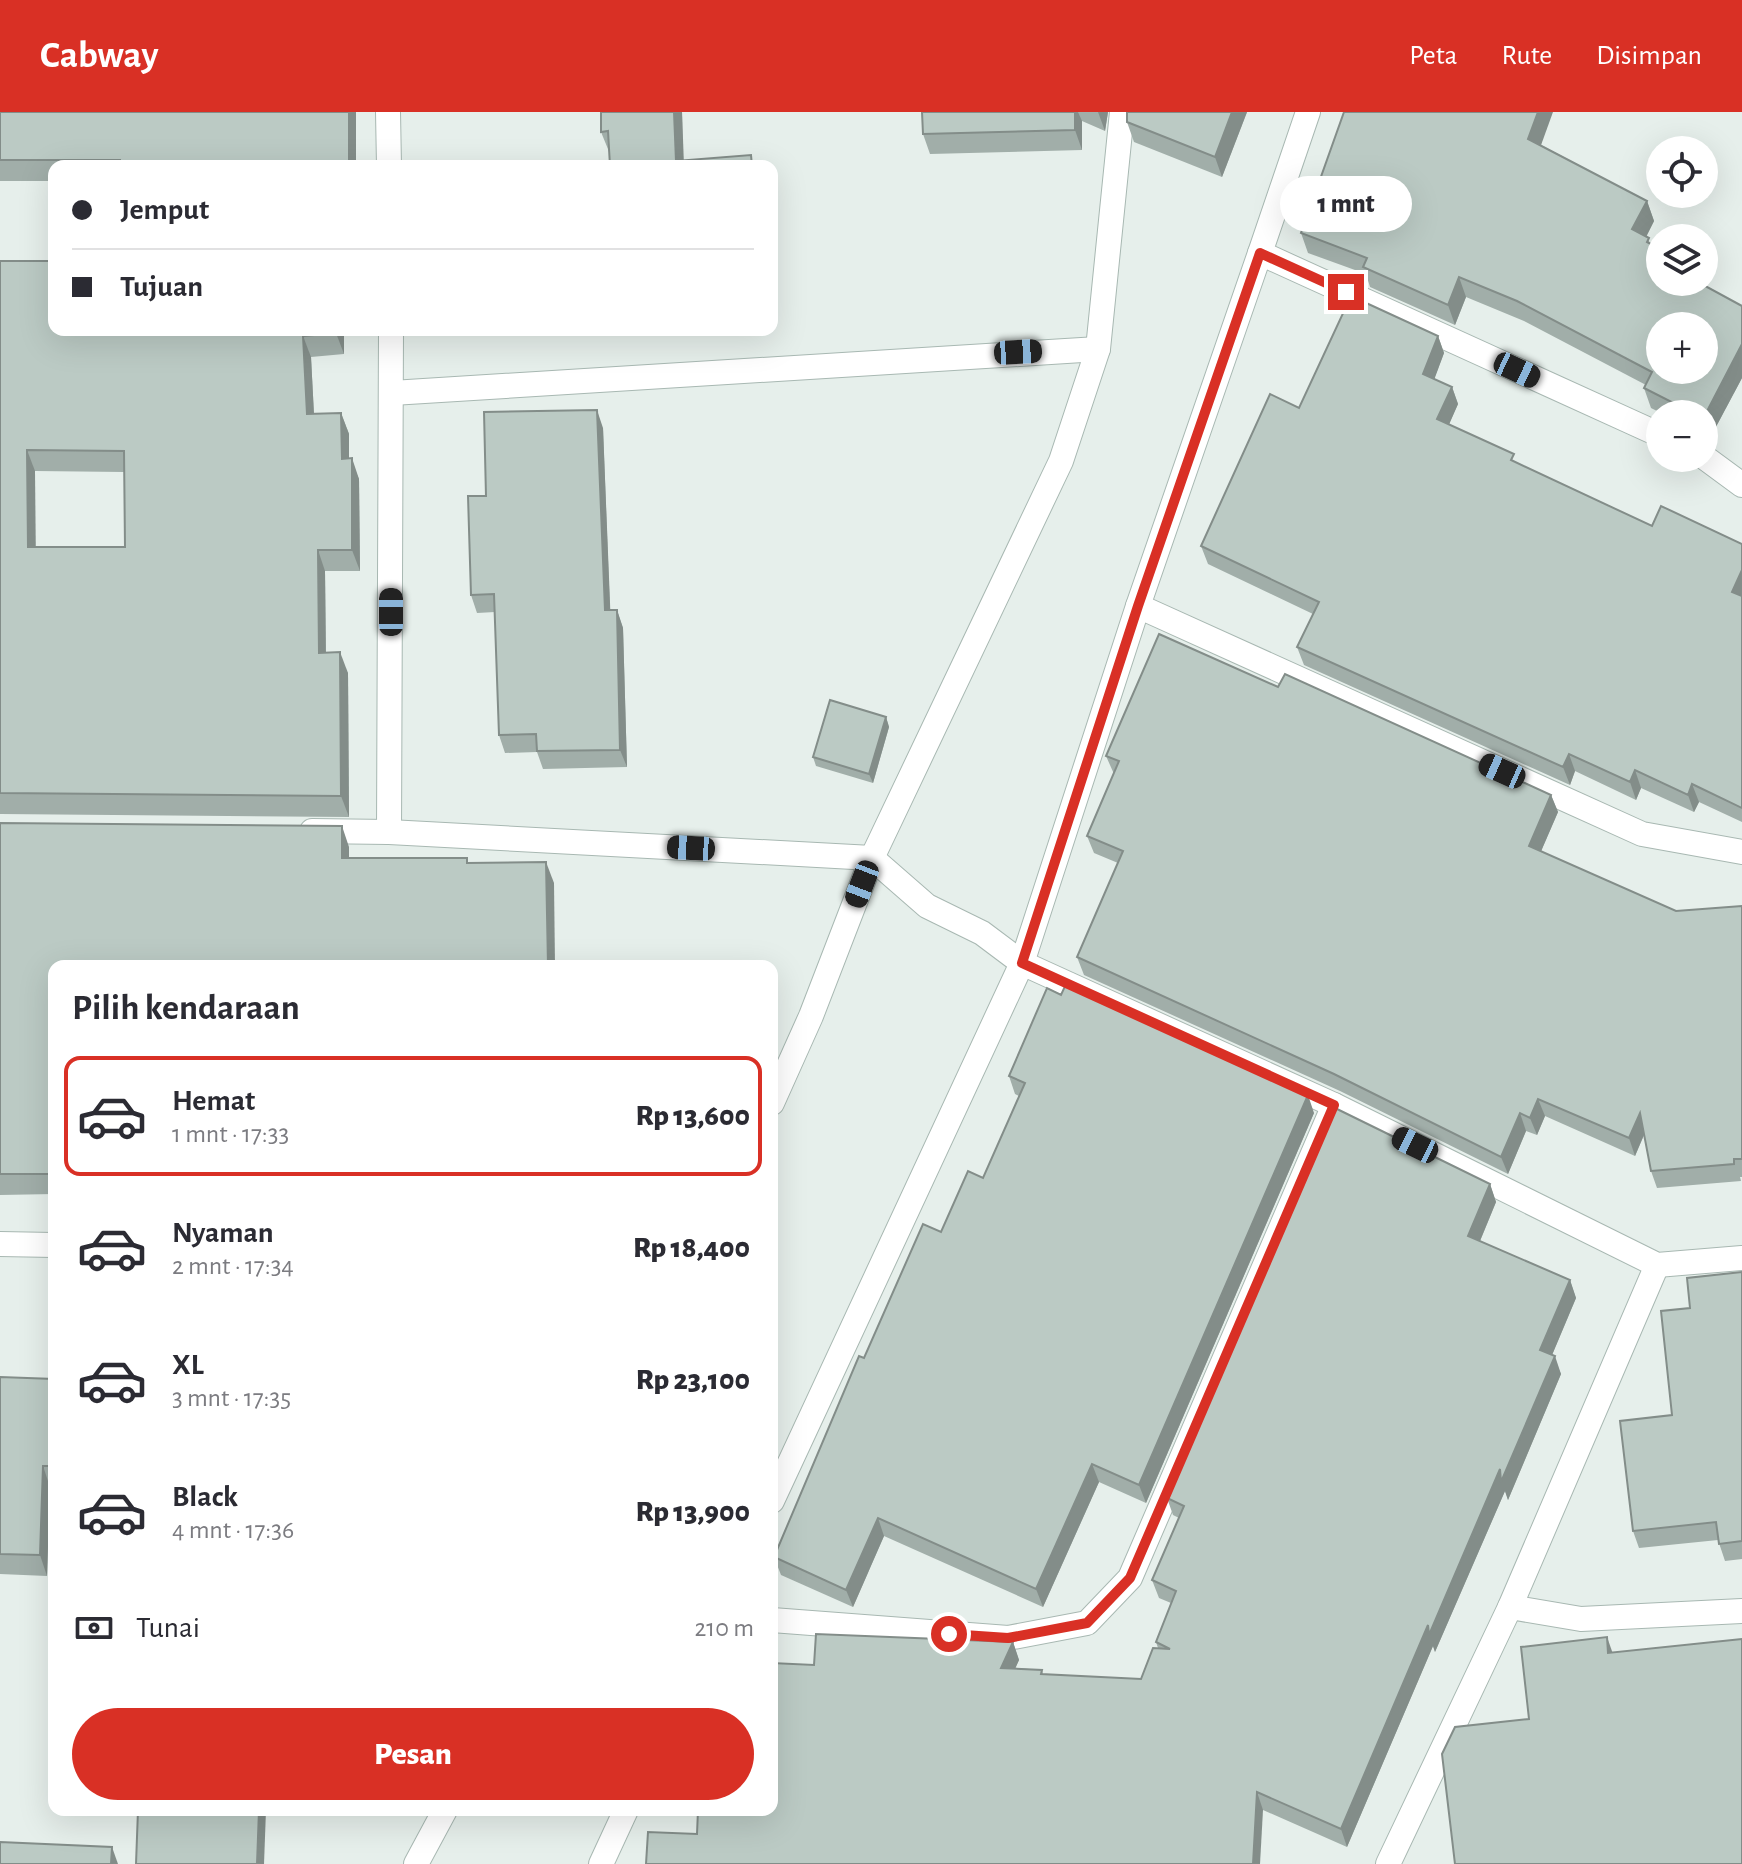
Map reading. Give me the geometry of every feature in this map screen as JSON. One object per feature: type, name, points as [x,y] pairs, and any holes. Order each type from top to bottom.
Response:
[{"type":"street","points":[[388,112],[389,160]]},
{"type":"street","points":[[778,1090],[811,1016],[872,858],[1061,461],[1098,349],[1122,112]]},
{"type":"street","points":[[778,1488],[1022,963],[1138,606],[1308,112]]},
{"type":"street","points":[[1260,253],[1646,429]]},
{"type":"street","points":[[389,832],[391,336]]},
{"type":"street","points":[[392,393],[1098,349]]},
{"type":"street","points":[[1718,467],[1742,485]]},
{"type":"street","points":[[1138,606],[1642,834],[1742,852]]},
{"type":"street","points":[[280,831],[389,832],[872,858],[927,906],[982,933],[1022,963],[1334,1105],[1657,1265],[1742,1258]]},
{"type":"street","points":[[778,1620],[1008,1638],[1087,1623],[1130,1578],[1334,1105]]},
{"type":"street","points":[[0,1244],[48,1245]]},
{"type":"street","points":[[1388,1864],[1510,1607],[1657,1265]]},
{"type":"street","points":[[1510,1607],[1581,1619],[1742,1611]]},
{"type":"street","points":[[416,1864],[442,1816]]},
{"type":"street","points":[[601,1864],[623,1816]]},
{"type":"building","points":[[0,112],[349,112],[349,160],[0,160]]},
{"type":"building","points":[[601,112],[674,112],[676,160],[610,160],[608,131],[601,132]]},
{"type":"building","points":[[922,112],[1075,112],[1075,130],[923,134]]},
{"type":"building","points":[[1127,112],[1232,112],[1215,157],[1127,122]]},
{"type":"building","points":[[1344,112],[1538,112],[1528,139],[1646,200],[1632,229],[1646,236],[1646,296],[1718,296],[1718,293],[1742,306],[1742,344],[1713,400],[1668,400],[1644,388],[1646,384],[1718,384],[1718,312],[1646,312],[1646,369],[1517,301],[1459,277],[1448,305],[1363,267],[1367,258],[1301,233]]},
{"type":"building","points":[[751,155],[751,160],[688,160]]},
{"type":"building","points":[[0,261],[48,261],[48,336],[303,336],[307,414],[341,413],[342,459],[352,458],[352,550],[318,550],[319,653],[340,652],[341,796],[0,793]],"holes":[[[27,450],[124,451],[125,547],[28,547]]]},
{"type":"building","points":[[1351,296],[1438,336],[1423,374],[1452,387],[1437,419],[1514,454],[1511,460],[1652,526],[1661,506],[1742,544],[1742,570],[1732,592],[1742,596],[1742,808],[1692,784],[1688,795],[1635,770],[1630,782],[1569,754],[1563,767],[1297,647],[1319,602],[1201,546],[1270,394],[1299,408]]},
{"type":"building","points":[[597,410],[605,610],[617,610],[620,750],[537,751],[536,734],[499,735],[494,594],[471,595],[468,496],[486,496],[484,412]]},
{"type":"building","points":[[1159,634],[1278,687],[1285,674],[1551,795],[1529,846],[1676,911],[1742,906],[1742,1159],[1734,1159],[1734,1164],[1651,1171],[1640,1113],[1629,1138],[1538,1099],[1530,1118],[1520,1113],[1501,1157],[1334,1074],[1077,957],[1123,851],[1087,836],[1119,761],[1106,756]]},
{"type":"building","points":[[830,700],[886,717],[869,774],[813,757]]},
{"type":"building","points":[[0,823],[342,826],[342,858],[467,858],[467,863],[546,862],[548,960],[48,960],[48,1174],[0,1174]]},
{"type":"building","points":[[1066,984],[1308,1095],[1139,1485],[1092,1464],[1036,1589],[878,1518],[846,1590],[778,1559],[778,1548],[859,1356],[864,1358],[923,1224],[941,1232],[968,1171],[983,1178],[1025,1083],[1009,1076],[1047,988],[1061,995]]},
{"type":"building","points":[[1335,1108],[1490,1184],[1468,1236],[1570,1280],[1540,1350],[1555,1356],[1501,1482],[1500,1469],[1429,1635],[1428,1625],[1341,1829],[1257,1792],[1253,1864],[646,1864],[648,1832],[697,1834],[698,1816],[778,1816],[778,1663],[814,1665],[816,1634],[1013,1642],[1001,1668],[1042,1670],[1041,1674],[1141,1679],[1153,1648],[1170,1649],[1156,1642],[1176,1591],[1152,1580],[1184,1506],[1167,1498]]},
{"type":"building","points":[[1742,1272],[1742,1541],[1719,1544],[1716,1522],[1633,1531],[1620,1421],[1672,1415],[1661,1311],[1690,1308],[1687,1278]]},
{"type":"building","points":[[0,1377],[48,1379],[48,1466],[43,1466],[40,1555],[0,1554]]},
{"type":"building","points":[[1607,1637],[1608,1653],[1742,1639],[1742,1864],[1455,1864],[1442,1754],[1455,1727],[1529,1719],[1521,1647]]},
{"type":"building","points":[[138,1816],[259,1816],[257,1864],[136,1864]]},
{"type":"building","points":[[0,1842],[112,1847],[111,1864],[0,1864]]},
{"type":"route","points":[[949,1634],[1008,1638],[1087,1623],[1130,1578],[1334,1105],[1022,963],[1138,606],[1260,253],[1346,292]]}]
